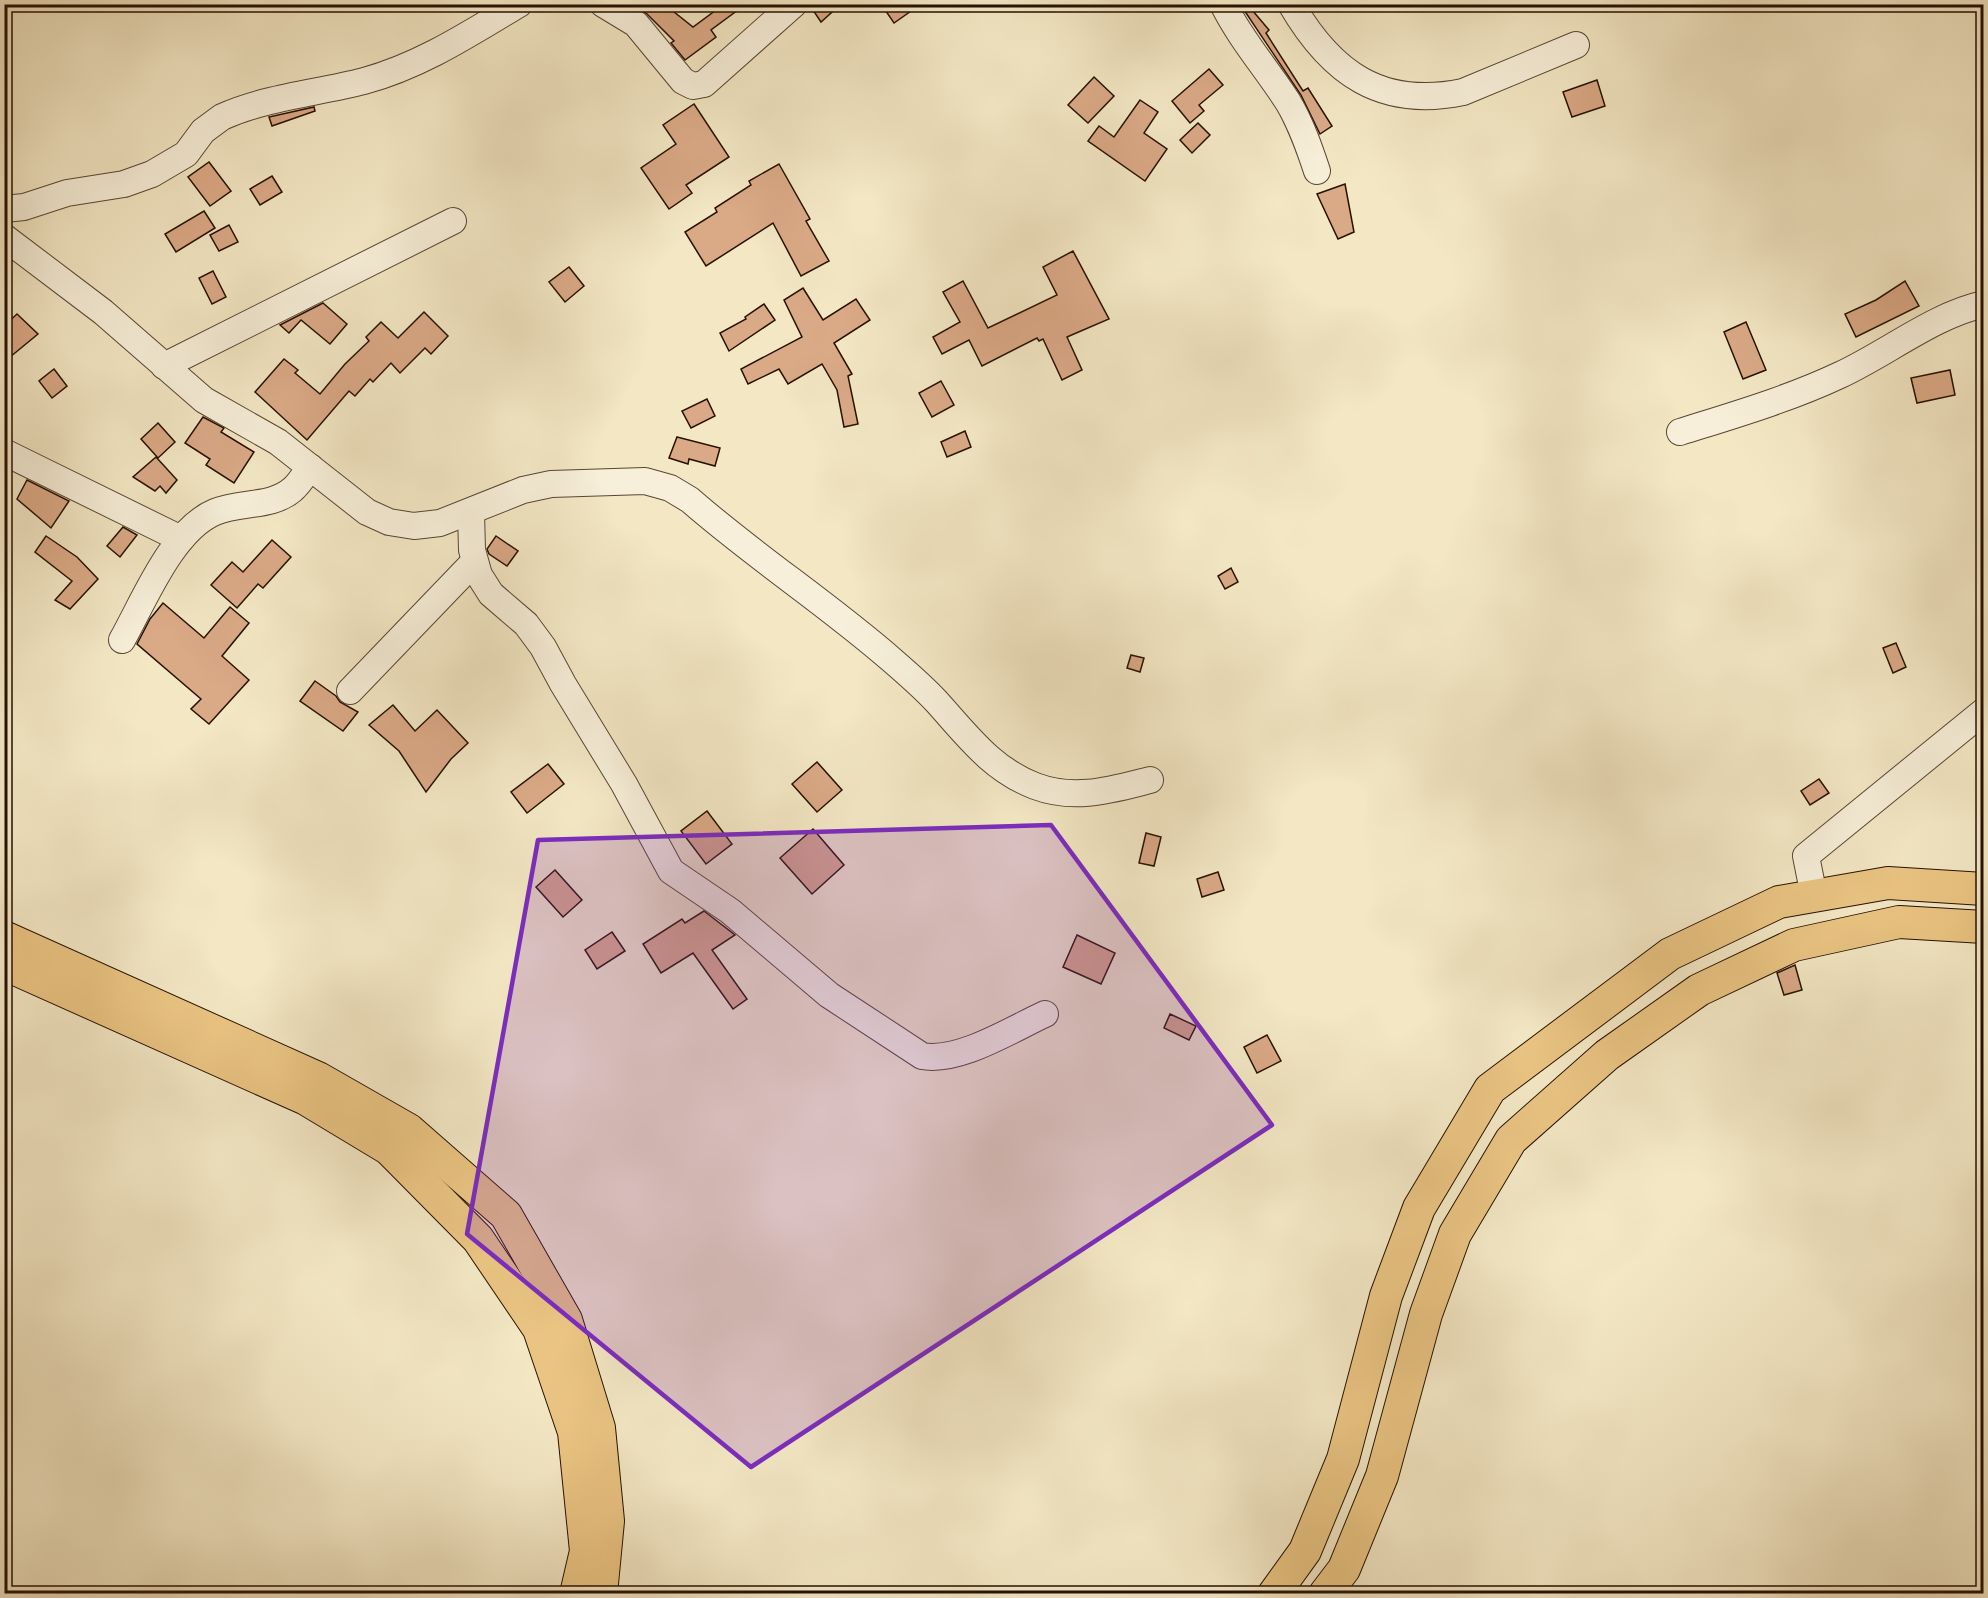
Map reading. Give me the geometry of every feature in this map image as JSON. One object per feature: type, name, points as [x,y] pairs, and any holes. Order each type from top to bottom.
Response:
[{"type":"main road","points":[[1274,1593],[1305,1551],[1343,1459],[1386,1296],[1419,1208],[1490,1089],[1670,954],[1779,902],[1888,883],[1983,889]]},
{"type":"main road","points":[[1325,1593],[1344,1569],[1382,1476],[1426,1314],[1455,1234],[1511,1140],[1607,1055],[1699,990],[1794,945],[1899,922],[1983,927]]},
{"type":"main road","points":[[4,937],[318,1078],[409,1130],[506,1215],[566,1320],[599,1428],[608,1521],[601,1593]]},
{"type":"main road","points":[[4,964],[306,1099],[389,1149],[478,1239],[539,1329],[574,1432],[586,1551],[576,1593]]},
{"type":"main road","points":[[521,1304],[549,1287]]},
{"type":"street","points":[[4,209],[24,207],[67,192],[108,188],[138,180],[186,154],[203,131],[222,117],[390,72],[451,45],[519,4]]},
{"type":"street","points":[[603,4],[636,24],[683,81],[693,86],[704,84],[794,4]]},
{"type":"street","points":[[1223,4],[1243,40],[1287,102],[1309,146],[1317,171]]},
{"type":"street","points":[[1291,4],[1313,39],[1339,67],[1371,86],[1408,96],[1463,92],[1576,45]]},
{"type":"street","points":[[164,366],[453,221]]},
{"type":"street","points":[[4,237],[66,282],[212,406],[278,442],[367,512],[389,522],[427,526],[471,512],[523,490],[550,484],[632,481],[670,488],[690,500],[891,659],[936,701],[981,752],[1004,770],[1035,786],[1070,795],[1102,793],[1150,780]]},
{"type":"street","points":[[1680,432],[1764,405],[1840,375],[1948,318],[1983,304]]},
{"type":"street","points":[[4,452],[181,539]]},
{"type":"street","points":[[122,640],[181,539],[191,528],[215,512],[281,496],[293,489],[310,467]]},
{"type":"street","points":[[471,512],[474,562],[491,594],[526,624],[543,648],[624,784],[664,862],[679,878],[722,906],[829,995],[922,1056],[933,1058],[953,1056],[1045,1014]]},
{"type":"street","points":[[350,691],[474,562]]},
{"type":"street","points":[[1814,896],[1806,856],[1983,711]]},
{"type":"highlighted area","points":[[1051,825],[1272,1125],[751,1467],[467,1234],[538,840]]},
{"type":"building","points":[[633,4],[664,4],[693,27],[716,10],[712,4],[746,4],[711,30],[716,37],[685,60],[671,43],[674,41],[647,14]]},
{"type":"building","points":[[809,4],[841,4],[821,22]]},
{"type":"building","points":[[881,4],[921,4],[894,23]]},
{"type":"building","points":[[1240,4],[1247,4],[1269,30],[1266,33],[1303,91],[1308,88],[1332,126],[1320,134],[1301,95]]},
{"type":"building","points":[[1209,69],[1223,85],[1199,105],[1204,111],[1190,123],[1172,101]]},
{"type":"building","points":[[1094,77],[1114,96],[1088,123],[1068,105]]},
{"type":"building","points":[[1597,80],[1605,106],[1572,117],[1563,92]]},
{"type":"building","points":[[1140,100],[1158,112],[1144,133],[1167,149],[1145,181],[1088,141],[1099,126],[1114,137]]},
{"type":"building","points":[[694,104],[729,157],[686,185],[692,193],[669,209],[641,168],[676,144],[663,125]]},
{"type":"building","points":[[314,107],[315,111],[272,126],[269,117]]},
{"type":"building","points":[[1198,123],[1210,135],[1192,153],[1180,140]]},
{"type":"building","points":[[209,162],[231,191],[210,206],[188,177]]},
{"type":"building","points":[[779,164],[810,219],[806,221],[829,261],[801,276],[773,223],[706,266],[685,232],[717,212],[715,208],[751,185],[749,181]]},
{"type":"building","points":[[272,176],[282,192],[260,205],[250,189]]},
{"type":"building","points":[[1345,184],[1354,232],[1338,239],[1317,194]]},
{"type":"building","points":[[204,211],[215,228],[176,252],[165,234]]},
{"type":"building","points":[[229,225],[238,242],[219,251],[210,235]]},
{"type":"building","points":[[1073,251],[1109,319],[1067,337],[1082,370],[1062,380],[1043,339],[1039,341],[1037,338],[982,366],[969,340],[942,354],[933,337],[960,322],[943,292],[963,281],[988,328],[1057,295],[1043,267]]},
{"type":"building","points":[[569,267],[584,286],[565,302],[549,282]]},
{"type":"building","points":[[213,271],[226,297],[212,304],[199,278]]},
{"type":"building","points":[[1905,281],[1919,306],[1856,337],[1845,314],[1876,300]]},
{"type":"building","points":[[803,288],[823,320],[856,299],[870,320],[834,343],[852,374],[848,376],[858,424],[844,427],[837,390],[822,364],[788,384],[779,369],[748,384],[741,369],[802,337],[784,300]]},
{"type":"building","points":[[323,303],[347,324],[330,344],[301,320],[289,333],[280,325]]},
{"type":"building","points":[[764,304],[775,320],[729,351],[720,333],[746,319],[745,317]]},
{"type":"building","points":[[424,312],[448,336],[431,354],[425,348],[400,373],[391,363],[373,382],[370,379],[355,396],[349,391],[307,440],[255,392],[284,359],[298,370],[295,373],[320,394],[345,364],[369,341],[366,337],[381,322],[398,338]]},
{"type":"building","points":[[17,314],[38,334],[4,362],[4,326]]},
{"type":"building","points":[[1746,322],[1766,370],[1743,379],[1724,332]]},
{"type":"building","points":[[54,369],[67,386],[52,398],[39,381]]},
{"type":"building","points":[[1950,370],[1955,395],[1917,403],[1911,378]]},
{"type":"building","points":[[941,381],[954,405],[932,417],[919,393]]},
{"type":"building","points":[[707,399],[715,416],[691,428],[682,411]]},
{"type":"building","points":[[203,417],[224,428],[221,432],[254,452],[234,483],[206,465],[210,459],[185,443]]},
{"type":"building","points":[[158,423],[175,442],[158,458],[141,439]]},
{"type":"building","points":[[965,431],[971,447],[947,457],[941,442]]},
{"type":"building","points":[[677,437],[720,448],[715,466],[689,459],[688,464],[669,458]]},
{"type":"building","points":[[156,457],[177,480],[166,493],[160,486],[155,491],[133,477]]},
{"type":"building","points":[[27,480],[69,501],[51,528],[17,499]]},
{"type":"building","points":[[123,527],[137,535],[120,557],[107,546]]},
{"type":"building","points":[[46,536],[77,557],[98,579],[70,609],[55,600],[72,581],[35,552]]},
{"type":"building","points":[[496,536],[518,551],[507,566],[489,554],[487,549]]},
{"type":"building","points":[[272,540],[291,557],[263,588],[258,584],[237,608],[211,585],[232,562],[243,572]]},
{"type":"building","points":[[1231,568],[1238,582],[1225,589],[1218,576]]},
{"type":"building","points":[[163,603],[204,638],[230,607],[249,623],[222,656],[249,680],[209,724],[191,709],[201,699],[137,644],[150,619]]},
{"type":"building","points":[[1896,643],[1906,667],[1893,673],[1883,648]]},
{"type":"building","points":[[1131,655],[1144,658],[1140,672],[1127,668]]},
{"type":"building","points":[[315,681],[336,696],[340,702],[358,712],[343,731],[300,701]]},
{"type":"building","points":[[393,705],[415,731],[437,710],[468,743],[451,759],[426,792],[399,751],[369,725]]},
{"type":"building","points":[[817,762],[842,790],[817,812],[792,784]]},
{"type":"building","points":[[548,764],[564,784],[527,813],[511,792]]},
{"type":"building","points":[[1819,779],[1829,793],[1810,805],[1801,791]]},
{"type":"building","points":[[707,811],[732,844],[706,864],[681,831]]},
{"type":"building","points":[[813,829],[844,865],[812,894],[780,858]]},
{"type":"building","points":[[1146,833],[1161,837],[1154,866],[1139,863]]},
{"type":"building","points":[[555,870],[582,900],[563,917],[536,887]]},
{"type":"building","points":[[1218,872],[1224,890],[1202,897],[1197,879]]},
{"type":"building","points":[[704,911],[735,935],[712,950],[747,999],[733,1009],[693,953],[661,973],[643,944],[682,919],[685,923]]},
{"type":"building","points":[[612,932],[625,951],[597,969],[585,950]]},
{"type":"building","points":[[1077,935],[1115,953],[1101,984],[1063,967]]},
{"type":"building","points":[[1795,965],[1802,990],[1784,995],[1777,973]]},
{"type":"building","points":[[1170,1014],[1196,1026],[1189,1040],[1164,1028]]},
{"type":"building","points":[[1267,1035],[1281,1061],[1257,1073],[1244,1047]]}]
